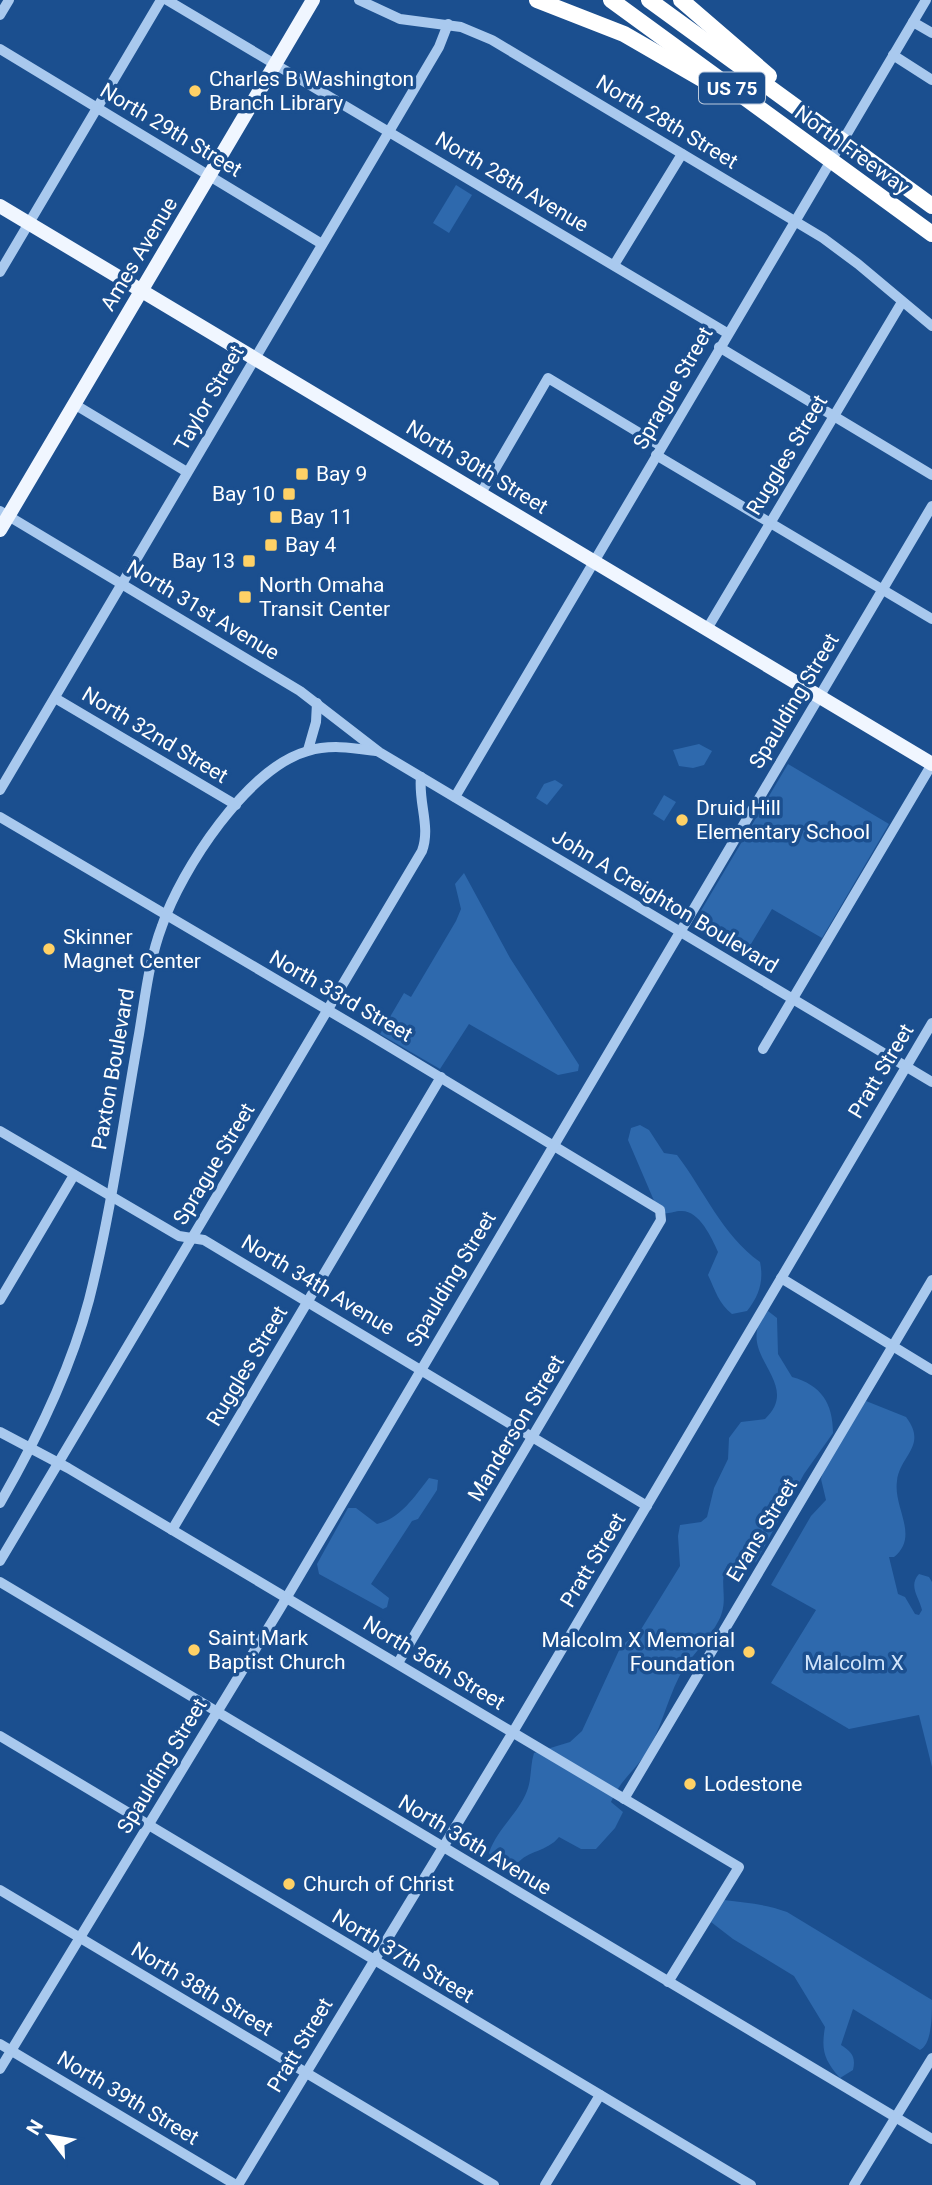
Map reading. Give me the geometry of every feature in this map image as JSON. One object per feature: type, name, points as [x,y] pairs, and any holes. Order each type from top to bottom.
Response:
[{"type":"highway","points":[[537,0],[588,18],[656,50],[852,176]]},
{"type":"highway","name":"North Freeway","points":[[611,0],[932,234]]},
{"type":"highway","name":"North Freeway","points":[[649,0],[932,206]]},
{"type":"highway","points":[[681,0],[864,157]]},
{"type":"main road","name":"Ames Avenue","points":[[0,530],[4,514],[211,177],[313,0]]},
{"type":"main road","name":"North 30th Street","points":[[0,206],[932,764]]},
{"type":"street","points":[[0,15],[9,0]]},
{"type":"street","points":[[0,272],[160,0]]},
{"type":"street","name":"North 28th Avenue","points":[[167,0],[727,333]]},
{"type":"street","name":"North 28th Street","points":[[359,0],[400,19],[448,24],[492,40],[845,253],[932,326]]},
{"type":"street","name":"Sprague Street","points":[[455,797],[926,0]]},
{"type":"street","points":[[913,22],[932,33]]},
{"type":"street","name":"Taylor Street","points":[[0,790],[439,47],[448,24]]},
{"type":"street","name":"North 29th Street","points":[[0,49],[322,244]]},
{"type":"street","points":[[893,55],[932,80]]},
{"type":"street","points":[[614,265],[682,154]]},
{"type":"street","name":"Ruggles Street","points":[[707,629],[902,302]]},
{"type":"street","points":[[719,347],[932,475]]},
{"type":"street","points":[[481,493],[548,378],[769,523],[932,619]]},
{"type":"street","points":[[74,404],[187,472]]},
{"type":"street","name":"Spaulding Street","points":[[0,2069],[217,1713],[932,506]]},
{"type":"street","name":"North 31st Avenue","points":[[4,514],[317,703],[379,752]]},
{"type":"street","name":"North 32nd Street","points":[[55,698],[236,805]]},
{"type":"street","points":[[308,750],[316,722],[317,703]]},
{"type":"street","name":"Paxton Boulevard","points":[[0,1503],[58,1391],[79,1333],[96,1272],[153,957],[165,916],[184,879],[236,805],[268,773],[308,750],[347,748],[379,752]]},
{"type":"street","name":"John A Creighton Boulevard","points":[[379,752],[932,1082]]},
{"type":"street","points":[[763,1049],[932,764]]},
{"type":"street","name":"Sprague Street","points":[[0,1562],[422,851],[426,837],[419,795],[421,777]]},
{"type":"street","name":"North 33rd Street","points":[[0,817],[441,1077],[660,1210]]},
{"type":"street","name":"Pratt Street","points":[[237,2185],[513,1732],[932,1023]]},
{"type":"street","name":"Ruggles Street","points":[[172,1530],[441,1077]]},
{"type":"street","name":"North 34th Avenue","points":[[0,1131],[179,1236],[204,1240],[647,1506]]},
{"type":"street","points":[[0,1300],[74,1175]]},
{"type":"street","name":"Manderson Street","points":[[398,1663],[661,1220],[660,1210]]},
{"type":"street","points":[[781,1278],[932,1370]]},
{"type":"street","name":"Evans Street","points":[[624,1799],[932,1280]]},
{"type":"street","name":"North 36th Street","points":[[0,1432],[398,1663],[738,1867],[668,1982]]},
{"type":"street","name":"North 36th Avenue","points":[[0,1582],[932,2139]]},
{"type":"street","name":"North 37th Street","points":[[0,1736],[751,2185]]},
{"type":"street","name":"North 38th Street","points":[[0,1890],[494,2185]]},
{"type":"street","name":"North 39th Street","points":[[0,2044],[237,2185]]},
{"type":"street","points":[[854,2185],[932,2058]]},
{"type":"street","points":[[545,2185],[600,2095]]},
{"type":"green space","points":[[456,185],[472,195],[449,233],[433,223]]},
{"type":"green space","points":[[699,744],[712,751],[704,765],[693,768],[679,766],[673,750]]},
{"type":"green space","points":[[788,764],[889,824],[822,938],[772,909],[748,949],[696,919]]},
{"type":"green space","points":[[555,780],[563,785],[547,805],[536,798],[544,784]]},
{"type":"green space","points":[[664,795],[676,802],[664,821],[653,814]]},
{"type":"green space","points":[[464,873],[510,958],[579,1065],[578,1071],[558,1075],[469,1024],[440,1069],[380,1034],[404,993],[411,997],[456,921],[461,909],[455,884]]},
{"type":"green space","points":[[640,1125],[649,1130],[664,1153],[677,1155],[724,1226],[760,1262],[759,1288],[747,1311],[732,1314],[718,1296],[708,1275],[718,1252],[699,1220],[688,1212],[664,1213],[655,1203],[628,1140],[631,1128]]},
{"type":"green space","points":[[768,1311],[777,1318],[778,1354],[792,1377],[818,1390],[828,1404],[833,1433],[804,1474],[756,1562],[747,1566],[728,1564],[723,1577],[724,1604],[719,1620],[683,1669],[651,1746],[611,1802],[623,1812],[615,1828],[596,1849],[581,1849],[559,1837],[549,1846],[521,1859],[517,1864],[506,1866],[495,1863],[489,1853],[527,1791],[534,1753],[570,1742],[582,1731],[621,1646],[640,1631],[680,1566],[680,1525],[701,1522],[707,1517],[714,1488],[728,1459],[729,1438],[741,1422],[765,1419],[775,1405],[777,1392],[760,1354],[757,1340],[758,1326]]},
{"type":"green space","name":"Malcolm X","points":[[866,1401],[906,1417],[914,1436],[914,1443],[897,1481],[905,1540],[894,1557],[889,1557],[898,1594],[905,1597],[915,1614],[919,1615],[922,1610],[914,1587],[916,1578],[919,1574],[929,1577],[932,1582],[932,1767],[919,1715],[849,1729],[771,1683],[816,1610],[771,1585],[811,1516],[826,1500],[821,1479],[824,1469]]},
{"type":"green space","points":[[429,1478],[438,1480],[437,1490],[418,1519],[412,1521],[371,1584],[389,1598],[387,1607],[383,1609],[319,1574],[317,1564],[348,1508],[356,1508],[377,1524],[393,1517],[406,1506]]},
{"type":"green space","points":[[724,1900],[764,1905],[787,1912],[932,2000],[930,2029],[924,2047],[920,2050],[853,2009],[841,2045],[852,2055],[853,2070],[840,2078],[830,2066],[825,2054],[825,2027],[794,1976],[733,1939],[711,1922]]},
{"type":"place","name":"Charles B Washington Branch Library","points":[[195,91]]},
{"type":"place","name":"Bay 9","points":[[302,474]]},
{"type":"place","name":"Bay 10","points":[[289,494]]},
{"type":"place","name":"Bay 11","points":[[276,517]]},
{"type":"place","name":"Bay 4","points":[[271,545]]},
{"type":"place","name":"Bay 13","points":[[249,561]]},
{"type":"place","name":"North Omaha Transit Center","points":[[245,597]]},
{"type":"place","name":"Druid Hill Elementary School","points":[[682,820]]},
{"type":"place","name":"Skinner Magnet Center","points":[[49,949]]},
{"type":"place","name":"Saint Mark Baptist Church","points":[[194,1650]]},
{"type":"place","name":"Malcolm X Memorial Foundation","points":[[749,1652]]},
{"type":"place","name":"Lodestone","points":[[690,1784]]},
{"type":"place","name":"Church of Christ","points":[[289,1884]]}]
